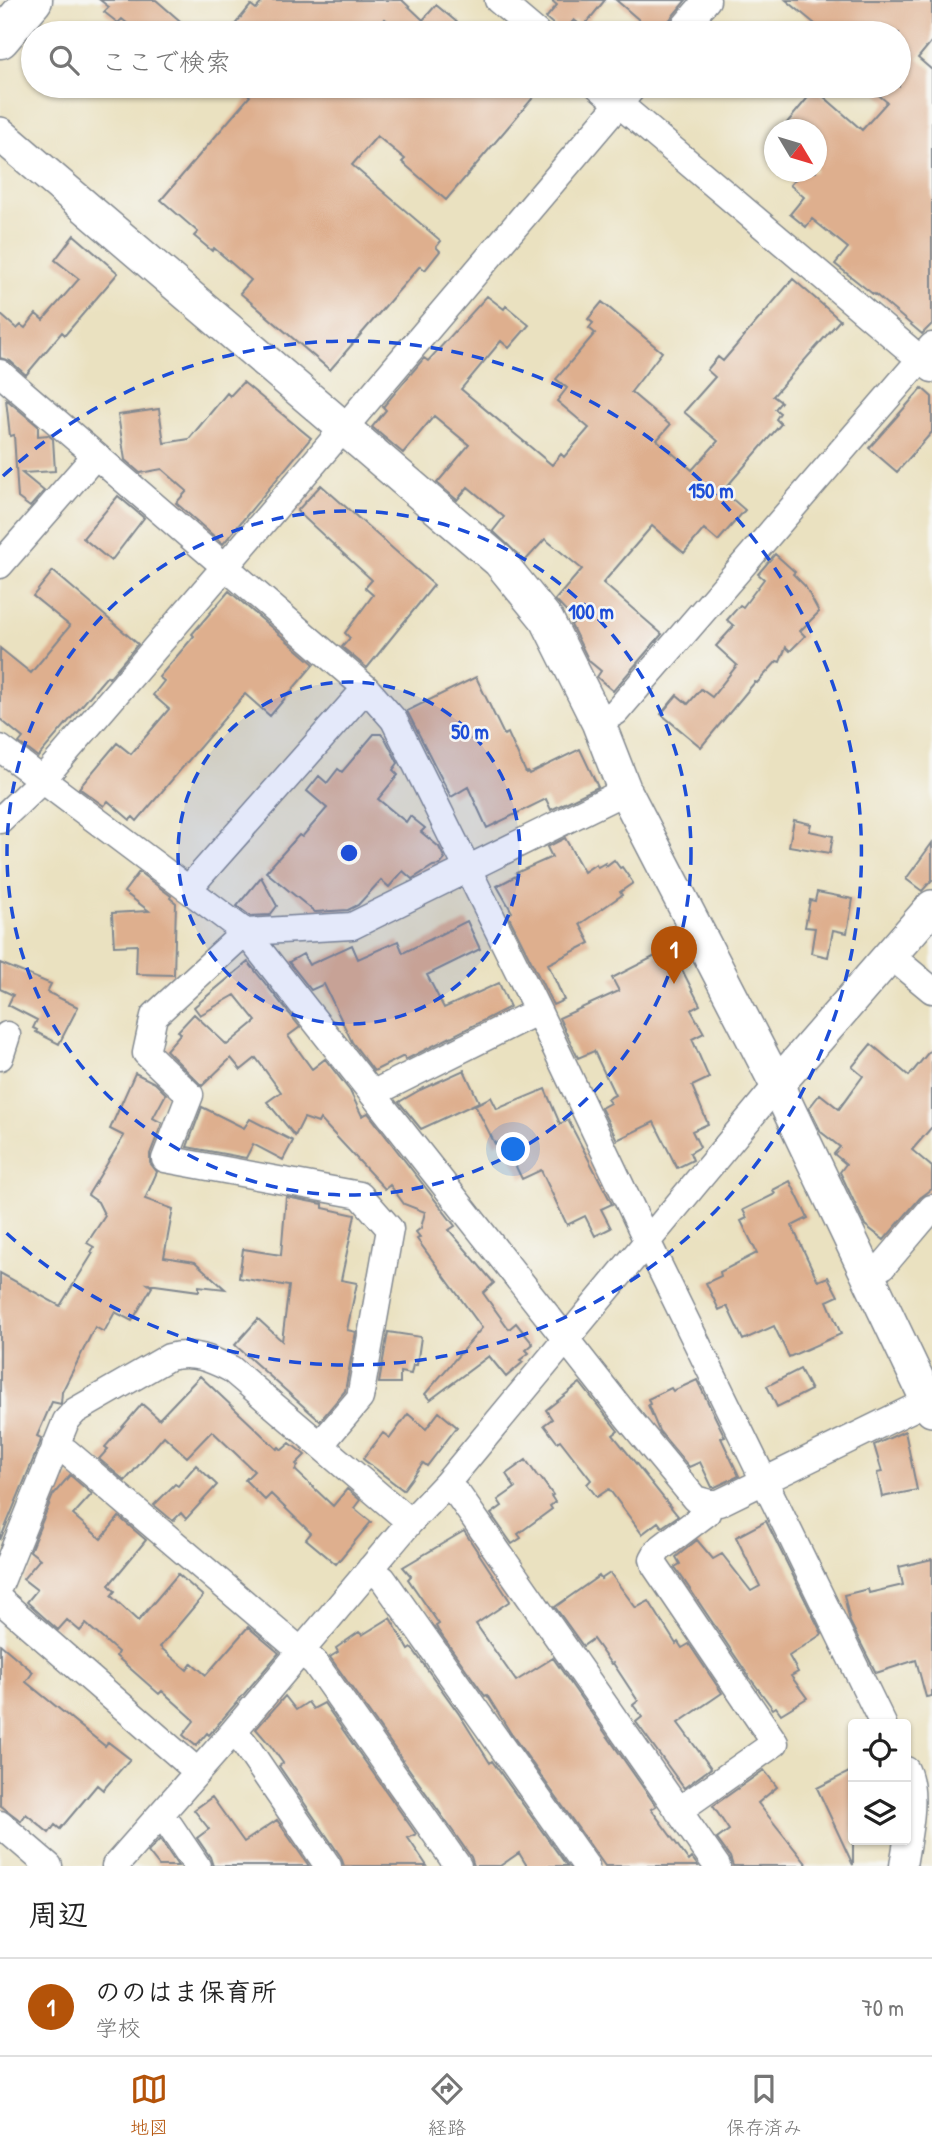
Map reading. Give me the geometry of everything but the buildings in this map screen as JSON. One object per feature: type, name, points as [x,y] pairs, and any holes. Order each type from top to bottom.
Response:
[{"type":"main road","points":[[0,39],[33,0]]},
{"type":"street","points":[[498,0],[523,21]]},
{"type":"street","points":[[690,21],[708,0]]},
{"type":"street","points":[[0,820],[42,780],[623,98]]},
{"type":"street","points":[[598,722],[616,712],[928,358],[631,98]]},
{"type":"street","points":[[0,134],[499,561],[547,620],[598,722],[625,792],[777,1086],[931,1403],[719,1503],[695,1499],[245,932],[0,748]]},
{"type":"street","points":[[0,373],[366,688],[394,720],[881,1719]]},
{"type":"street","points":[[0,565],[95,456]]},
{"type":"street","points":[[189,888],[366,688]]},
{"type":"street","points":[[320,1445],[360,1398],[390,1229],[360,1195],[165,1159],[190,1095],[146,1053],[154,1016],[245,932],[352,926],[625,792]]},
{"type":"street","points":[[115,1866],[232,1733],[410,1522],[446,1484],[646,1241],[932,908]]},
{"type":"street","points":[[891,956],[932,990]]},
{"type":"street","points":[[374,1093],[538,1012]]},
{"type":"street","points":[[867,1275],[883,1266],[932,1208]]},
{"type":"street","points":[[0,1584],[66,1420],[75,1411],[169,1357],[181,1354],[208,1357],[231,1369],[410,1522]]},
{"type":"street","points":[[55,1446],[67,1452],[315,1663],[458,1866]]},
{"type":"street","points":[[446,1484],[459,1496],[717,1866]]},
{"type":"street","points":[[678,1811],[775,1743],[655,1566],[653,1559],[658,1550],[707,1513],[710,1503]]},
{"type":"street","points":[[370,1569],[383,1579],[586,1866]]},
{"type":"street","points":[[0,1600],[198,1772]]},
{"type":"street","points":[[232,1733],[244,1743],[328,1866]]},
{"type":"street","points":[[903,1866],[916,1776]]},
{"type":"street","points":[[159,1816],[170,1826],[197,1866]]},
{"type":"street","points":[[0,1824],[49,1866]]},
{"type":"place","name":"ののはま保育所","points":[[674,984]]}]
